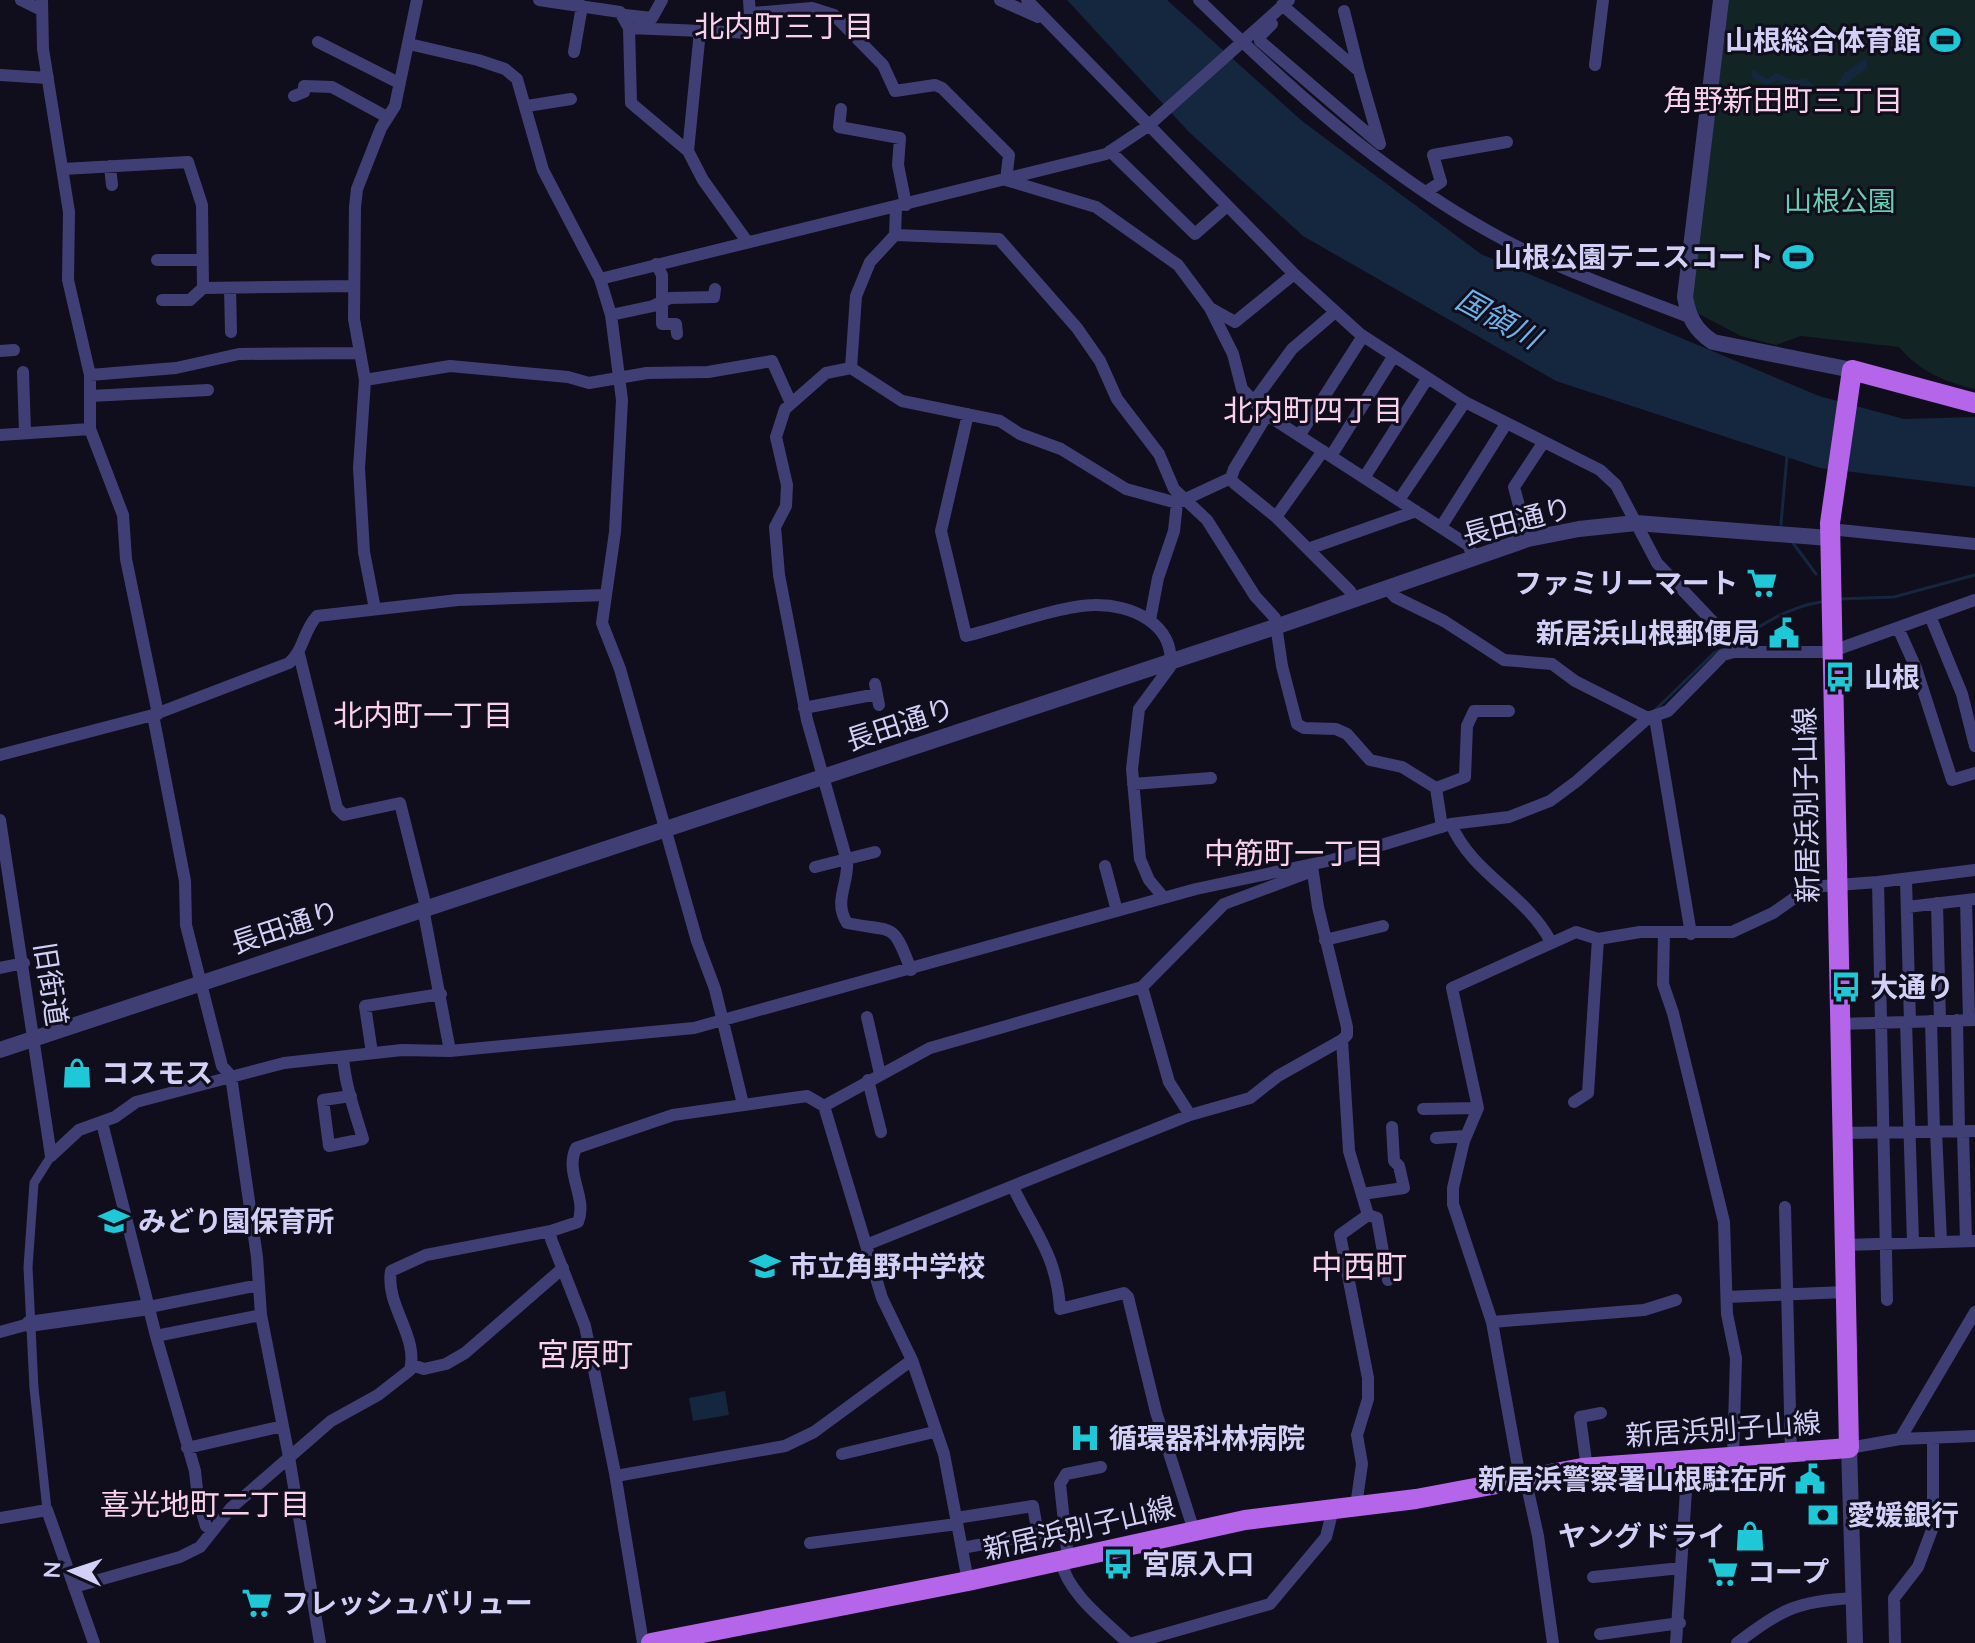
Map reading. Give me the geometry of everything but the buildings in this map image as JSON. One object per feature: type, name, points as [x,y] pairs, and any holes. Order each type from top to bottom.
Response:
[{"type":"main road","points":[[1851,379],[1975,403]]},
{"type":"main road","name":"新居浜別子山線","points":[[651,1643],[968,1581],[1194,1531],[1416,1499],[1587,1468],[1849,1448],[1830,652],[1830,530],[1851,379]]},
{"type":"street","points":[[21,0],[41,5],[48,78],[69,212],[68,280],[90,375],[90,429],[123,515],[126,559],[185,881],[186,925],[222,1066],[231,1076],[261,1315],[289,1457],[320,1643]]},
{"type":"street","points":[[375,609],[364,552],[359,468],[365,380],[359,353],[354,286],[357,189],[387,117],[395,106],[417,0]]},
{"type":"street","points":[[539,0],[582,6],[627,22],[700,31],[751,33],[751,6],[812,8],[834,15],[883,65],[895,91],[935,85],[942,88],[1009,155],[1006,180]]},
{"type":"street","points":[[627,22],[652,18],[662,0]]},
{"type":"street","points":[[1000,0],[1045,18]]},
{"type":"street","points":[[1027,0],[1334,313],[1393,357],[1465,402],[1600,470],[1616,485],[1657,563],[1732,642],[1734,652]]},
{"type":"street","points":[[1199,0],[1239,43],[1387,167],[1489,232],[1566,269],[1689,317]]},
{"type":"street","points":[[1266,0],[1284,6],[1359,71]]},
{"type":"street","points":[[1595,65],[1603,0]]},
{"type":"street","points":[[1721,0],[1685,297],[1689,317],[1700,334],[1713,342],[1851,379]]},
{"type":"street","points":[[574,52],[582,6]]},
{"type":"street","points":[[600,279],[746,240],[1006,180],[1110,151],[1150,123],[1284,6]]},
{"type":"street","points":[[1284,6],[1259,37],[1260,41],[1380,144]]},
{"type":"street","points":[[1344,11],[1387,167]]},
{"type":"street","points":[[627,22],[633,109],[688,151],[703,180],[746,240]]},
{"type":"street","points":[[688,151],[700,31]]},
{"type":"street","points":[[318,42],[399,83]]},
{"type":"street","points":[[409,44],[505,69],[517,79],[527,103],[543,170],[600,279],[611,315],[622,400],[615,532],[602,623],[620,669],[723,1022],[743,1104]]},
{"type":"street","points":[[0,75],[48,78]]},
{"type":"street","points":[[294,96],[304,92],[304,86],[332,87],[387,117]]},
{"type":"street","points":[[527,103],[570,96]]},
{"type":"street","points":[[841,109],[839,127],[900,138],[901,206],[895,235],[870,262],[856,296],[851,368]]},
{"type":"street","points":[[1426,192],[1441,182],[1433,155],[1507,142]]},
{"type":"street","points":[[1110,151],[1195,234],[1227,206]]},
{"type":"street","points":[[63,169],[188,162],[202,205],[203,288]]},
{"type":"street","points":[[110,166],[112,185]]},
{"type":"street","points":[[1006,180],[1096,207],[1178,265],[1210,308],[1233,354],[1242,389],[1267,415],[1468,545],[1474,558]]},
{"type":"street","points":[[895,235],[999,239],[1077,328],[1100,361],[1117,399],[1152,443],[1180,500],[1207,520],[1278,626],[1282,666],[1297,724],[1304,728],[1336,729],[1347,734],[1370,760],[1402,767],[1436,788],[1446,825],[1462,849],[1529,908],[1551,942]]},
{"type":"street","points":[[157,260],[202,260]]},
{"type":"street","points":[[656,264],[662,275],[662,324],[676,324],[677,334]]},
{"type":"street","points":[[1210,308],[1235,322],[1294,274]]},
{"type":"street","points":[[162,300],[190,300],[203,288],[354,286]]},
{"type":"street","points":[[230,288],[231,332]]},
{"type":"street","points":[[611,315],[663,301],[714,297],[715,289]]},
{"type":"street","points":[[1254,401],[1292,349],[1334,313]]},
{"type":"street","points":[[1299,436],[1363,336]]},
{"type":"street","points":[[90,375],[176,368],[239,354],[359,353]]},
{"type":"street","points":[[1276,517],[1327,454],[1393,357]]},
{"type":"street","points":[[365,380],[450,366],[568,377],[589,383],[647,373],[708,372],[772,361],[790,401]]},
{"type":"street","points":[[911,970],[891,929],[862,927],[844,921],[839,899],[847,878],[847,861],[804,708],[779,575],[775,527],[786,506],[787,485],[776,437],[790,401],[826,373],[851,368],[902,401],[1000,421],[1020,434],[1061,449],[1126,489],[1180,500],[1231,478],[1267,415]]},
{"type":"street","points":[[23,372],[25,432]]},
{"type":"street","points":[[1364,478],[1427,379]]},
{"type":"street","points":[[90,396],[208,390]]},
{"type":"street","points":[[1399,500],[1465,402]]},
{"type":"street","points":[[968,414],[941,531],[966,636],[1092,605],[1126,610],[1150,620],[1165,635],[1170,667],[1139,709],[1133,784],[1140,859],[1149,880],[1164,898]]},
{"type":"street","points":[[1441,527],[1506,424]]},
{"type":"street","points":[[0,435],[90,429]]},
{"type":"street","points":[[1528,539],[1514,487],[1543,443]]},
{"type":"street","points":[[1231,478],[1276,517],[1350,591],[1354,600]]},
{"type":"street","points":[[1150,620],[1158,578],[1174,531],[1180,500]]},
{"type":"street","points":[[1308,549],[1416,511]]},
{"type":"street","name":"長田通り","points":[[0,1050],[1278,626],[1528,539],[1579,529],[1636,523],[1830,530]]},
{"type":"street","points":[[1830,530],[1975,544]]},
{"type":"street","points":[[1387,588],[1395,597],[1444,621],[1504,660],[1552,664],[1575,681],[1652,718]]},
{"type":"street","points":[[450,1051],[425,908],[400,803],[344,815],[337,808],[299,654],[305,629],[317,616],[375,609],[481,599],[606,595]]},
{"type":"street","points":[[824,1106],[930,1048],[1142,987],[1224,904],[1313,868],[1446,825],[1509,817],[1550,801],[1652,718],[1668,711],[1723,655],[1734,652],[1830,652],[1975,600]]},
{"type":"street","points":[[1930,616],[1962,694],[1975,746]]},
{"type":"street","points":[[1898,628],[1916,668],[1952,780],[1975,773]]},
{"type":"street","points":[[0,755],[156,714],[242,683],[289,663],[299,654]]},
{"type":"street","points":[[804,708],[844,705],[877,694]]},
{"type":"street","points":[[1436,788],[1465,777],[1467,726],[1474,711],[1509,711]]},
{"type":"street","points":[[1652,718],[1691,934]]},
{"type":"street","points":[[1133,784],[1211,778]]},
{"type":"street","name":"旧街道","points":[[0,820],[51,1156]]},
{"type":"street","points":[[815,867],[875,852]]},
{"type":"street","points":[[1105,866],[1117,911]]},
{"type":"street","points":[[94,1643],[47,1510],[29,1324],[28,1267],[34,1183],[51,1156],[79,1130],[102,1123],[136,1102],[284,1063],[426,1048],[450,1051],[664,1031],[723,1022],[1164,898],[1313,868]]},
{"type":"street","points":[[866,1245],[1190,1115],[1250,1098],[1278,1076],[1342,1040],[1347,1035],[1347,1027],[1325,940],[1313,868]]},
{"type":"street","points":[[1553,1643],[1538,1536],[1523,1478],[1492,1322],[1453,1204],[1453,1188],[1466,1136],[1478,1108],[1452,988],[1576,932],[1598,939],[1640,932],[1732,932],[1773,913],[1810,887],[1906,880],[1975,870]]},
{"type":"street","points":[[1906,880],[1913,1242]]},
{"type":"street","points":[[1878,882],[1887,1300]]},
{"type":"street","points":[[1845,1245],[1971,1241],[1966,1131],[1971,900],[1907,907]]},
{"type":"street","points":[[1937,903],[1935,1131],[1941,1241]]},
{"type":"street","points":[[1325,940],[1383,926]]},
{"type":"street","points":[[1664,933],[1663,984],[1673,1013],[1724,1222],[1727,1297],[1736,1358],[1733,1457]]},
{"type":"street","points":[[1574,1102],[1588,1093],[1598,939]]},
{"type":"street","points":[[0,968],[24,963]]},
{"type":"street","points":[[1142,987],[1169,1082],[1190,1115]]},
{"type":"street","points":[[372,1053],[365,1006],[441,994]]},
{"type":"street","points":[[867,1017],[881,1132]]},
{"type":"street","points":[[1839,1024],[1967,1020]]},
{"type":"street","points":[[1342,1040],[1349,1151],[1368,1215]]},
{"type":"street","points":[[343,1057],[363,1139],[329,1146],[323,1100],[351,1096]]},
{"type":"street","points":[[74,1587],[180,1557],[200,1547],[212,1530],[331,1421],[378,1395],[410,1370],[411,1352],[395,1305],[391,1271],[426,1255],[551,1231],[578,1222],[582,1213],[570,1160],[576,1148],[673,1115],[807,1096],[824,1106],[882,1298],[912,1360],[944,1454],[968,1581]]},
{"type":"street","points":[[1423,1109],[1478,1108]]},
{"type":"street","points":[[102,1123],[198,1499],[206,1526],[212,1530]]},
{"type":"street","points":[[1362,1194],[1404,1188],[1399,1166],[1394,1161],[1392,1127]]},
{"type":"street","points":[[1842,1133],[1966,1131]]},
{"type":"street","points":[[1436,1138],[1466,1136]]},
{"type":"street","points":[[1013,1187],[1051,1255],[1058,1279],[1060,1309],[1124,1293],[1128,1297],[1156,1412],[1194,1531]]},
{"type":"street","points":[[1785,1207],[1791,1452]]},
{"type":"street","points":[[1368,1215],[1377,1218],[1388,1280]]},
{"type":"street","points":[[1356,1506],[1362,1464],[1357,1435],[1368,1399],[1368,1378],[1340,1235],[1368,1215]]},
{"type":"street","points":[[551,1231],[585,1326],[616,1476],[643,1643]]},
{"type":"street","points":[[412,1365],[424,1369],[446,1364],[465,1353],[563,1268]]},
{"type":"street","points":[[0,1332],[29,1324],[149,1307],[259,1285]]},
{"type":"street","points":[[1727,1297],[1846,1292]]},
{"type":"street","points":[[1492,1322],[1644,1310],[1676,1300]]},
{"type":"street","points":[[1900,1439],[1975,1312]]},
{"type":"street","points":[[156,1336],[261,1315]]},
{"type":"street","points":[[616,1476],[785,1446],[814,1432],[912,1360]]},
{"type":"street","points":[[1587,1468],[1580,1417],[1601,1413]]},
{"type":"street","points":[[187,1448],[283,1426]]},
{"type":"street","points":[[842,1454],[934,1432]]},
{"type":"street","points":[[1855,1643],[1849,1448],[1900,1439],[1975,1436]]},
{"type":"street","points":[[1895,1643],[1894,1598],[1918,1567],[1933,1527],[1933,1440]]},
{"type":"street","points":[[1676,1643],[1680,1623],[1688,1460]]},
{"type":"street","points":[[1101,1467],[1066,1474],[1060,1484],[1063,1570],[1086,1603],[1131,1643],[1270,1604],[1326,1537],[1333,1509]]},
{"type":"street","points":[[810,1543],[1033,1506],[1038,1534],[962,1548]]},
{"type":"street","points":[[0,1518],[47,1510]]},
{"type":"street","points":[[1593,1577],[1681,1568]]},
{"type":"street","points":[[1737,1643],[1772,1617],[1800,1602],[1854,1598]]},
{"type":"street","points":[[1600,1634],[1680,1623]]},
{"type":"green space","name":"山根公園","points":[[1729,0],[1975,0],[1975,389],[1933,374],[1915,363],[1899,347],[1801,336],[1776,345],[1741,336],[1699,314],[1692,299]]},
{"type":"water","name":"国領川","points":[[1067,0],[1167,0],[1302,121],[1481,254],[1819,396],[1904,419],[1975,417],[1975,487],[1820,468],[1556,381],[1303,236],[1189,132]]},
{"type":"water","points":[[1867,58],[1867,68],[1833,96],[1804,85],[1792,89],[1778,80],[1767,85],[1753,79],[1751,73],[1753,70],[1767,79],[1776,73],[1792,80],[1806,79],[1817,88],[1833,92],[1845,72]]},
{"type":"water","points":[[725,1391],[729,1415],[693,1421],[689,1398]]},
{"type":"waterway","points":[[1781,524],[1787,456]]},
{"type":"waterway","points":[[1793,543],[1816,574]]},
{"type":"waterway","points":[[1839,599],[1894,597],[1975,575]]},
{"type":"waterway","points":[[1736,642],[1787,612],[1821,602]]},
{"type":"waterway","points":[[1654,711],[1714,653],[1726,648]]},
{"type":"place","name":"山根総合体育館","points":[[1945,40]]},
{"type":"place","name":"山根公園テニスコート","points":[[1798,257]]},
{"type":"place","name":"ファミリーマート","points":[[1762,583]]},
{"type":"place","name":"新居浜山根郵便局","points":[[1784,633]]},
{"type":"place","name":"山根","points":[[1840,677]]},
{"type":"place","name":"大通り","points":[[1846,987]]},
{"type":"place","name":"コスモス","points":[[77,1073]]},
{"type":"place","name":"みどり園保育所","points":[[114,1221]]},
{"type":"place","name":"市立角野中学校","points":[[765,1266]]},
{"type":"place","name":"循環器科林病院","points":[[1085,1438]]},
{"type":"place","name":"新居浜警察署山根駐在所","points":[[1810,1479]]},
{"type":"place","name":"愛媛銀行","points":[[1823,1515]]},
{"type":"place","name":"ヤングドライ","points":[[1750,1536]]},
{"type":"place","name":"宮原入口","points":[[1118,1564]]},
{"type":"place","name":"コープ","points":[[1723,1572]]},
{"type":"place","name":"フレッシュバリュー","points":[[257,1603]]},
{"type":"district","name":"北内町三丁目","points":[[784,27]]},
{"type":"district","name":"角野新田町三丁目","points":[[1783,101]]},
{"type":"district","name":"北内町四丁目","points":[[1313,411]]},
{"type":"district","name":"北内町一丁目","points":[[423,716]]},
{"type":"district","name":"中筋町一丁目","points":[[1294,854]]},
{"type":"district","name":"中西町","points":[[1359,1267]]},
{"type":"district","name":"宮原町","points":[[585,1355]]},
{"type":"district","name":"喜光地町二丁目","points":[[205,1505]]}]
